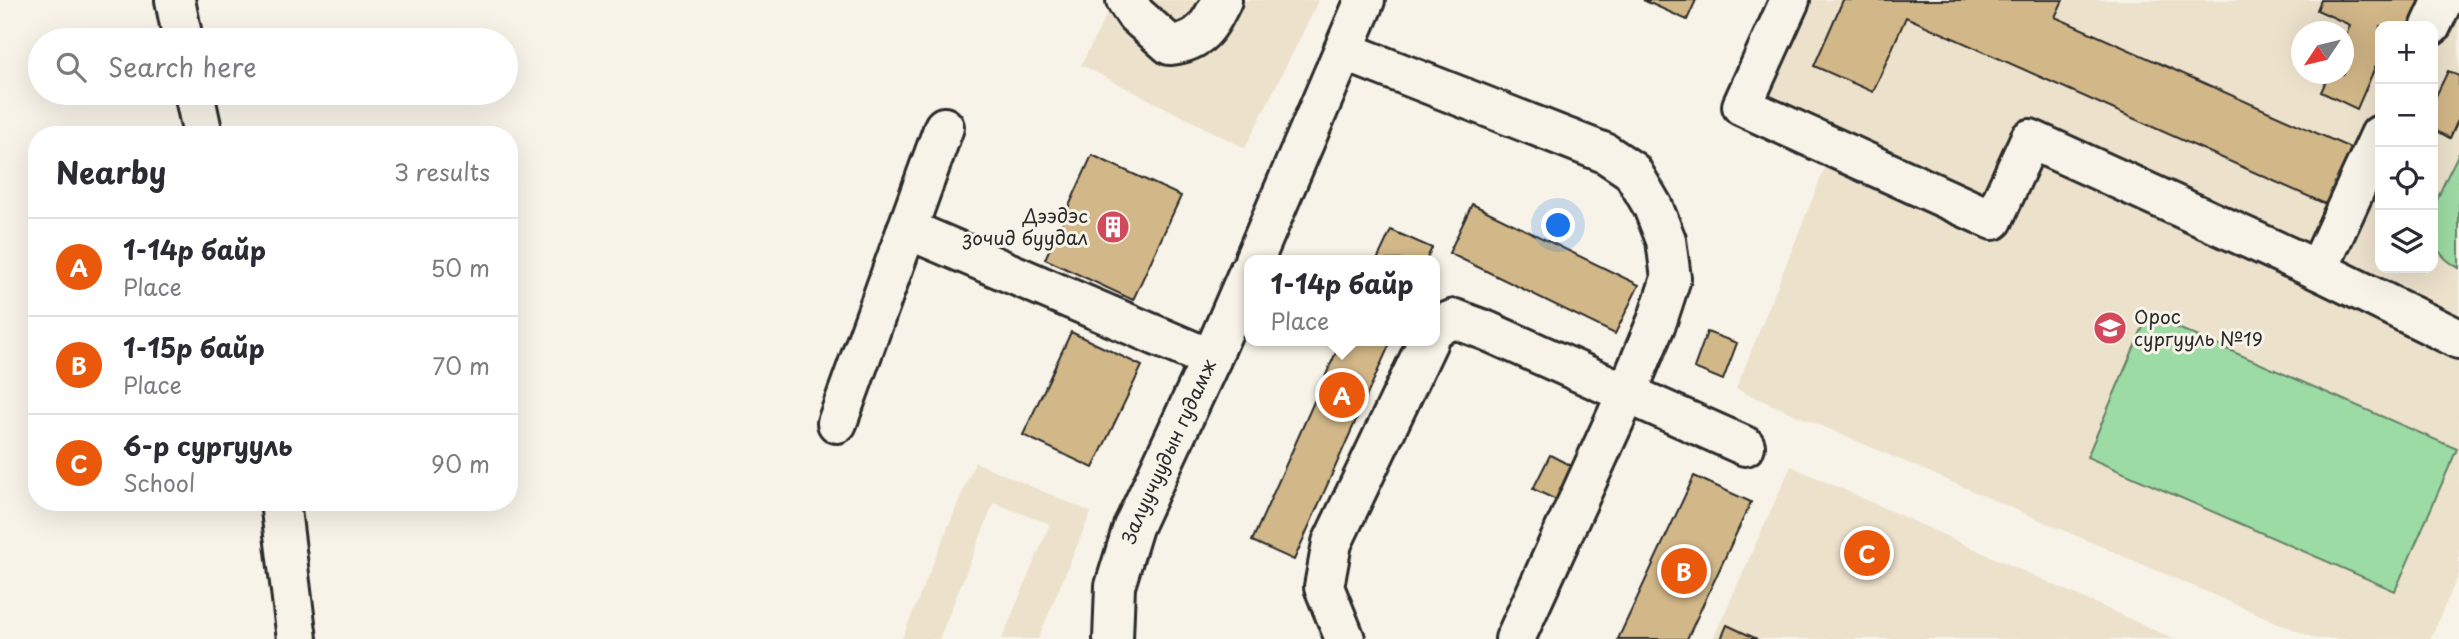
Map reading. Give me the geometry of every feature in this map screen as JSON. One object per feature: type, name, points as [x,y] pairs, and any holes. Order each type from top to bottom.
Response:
[{"type":"street","points":[[175,0],[181,28]]},
{"type":"street","points":[[1126,0],[1136,15],[1170,45],[1185,43],[1208,27],[1222,0]]},
{"type":"street","points":[[1256,255],[1365,0]]},
{"type":"street","points":[[1790,0],[1742,106],[1993,220],[2030,139],[2318,270],[2459,339]]},
{"type":"street","points":[[2433,21],[2443,0]]},
{"type":"street","points":[[1344,51],[1605,153],[1632,171],[1653,207],[1666,240],[1671,278],[1657,321],[1628,393],[1516,639]]},
{"type":"street","points":[[197,105],[201,126]]},
{"type":"street","points":[[837,423],[944,127]]},
{"type":"street","points":[[2318,270],[2375,146]]},
{"type":"street","points":[[907,229],[1211,359]]},
{"type":"street","name":"Залуучуудын гудамж","points":[[1113,639],[1115,586],[1133,527],[1244,283]]},
{"type":"street","points":[[1440,325],[1455,319],[1488,331],[1745,446]]},
{"type":"street","points":[[1342,638],[1324,587],[1332,543],[1426,346]]},
{"type":"street","points":[[281,511],[297,639]]},
{"type":"shaded area","points":[[1114,0],[1319,0],[1245,148],[1081,65]]},
{"type":"shaded area","name":"Орос сургууль №19","points":[[1776,0],[2459,0],[2459,574],[2430,639],[2316,639],[1736,389],[1830,155],[1726,111]]},
{"type":"shaded area","points":[[975,462],[1091,512],[1038,639],[1002,639],[1050,524],[994,503],[939,639],[902,639]]},
{"type":"shaded area","points":[[1791,466],[2174,639],[1713,639]]},
{"type":"green space","points":[[2459,153],[2459,268],[2444,257],[2438,248],[2438,199]]},
{"type":"green space","points":[[2148,315],[2457,449],[2395,591],[2087,457]]},
{"type":"building","points":[[1643,0],[1696,0],[1687,20]]},
{"type":"building","points":[[1843,0],[2063,0],[2055,17],[2355,150],[2330,206],[1906,17],[1873,92],[1814,66]]},
{"type":"building","points":[[2321,0],[2425,0],[2416,21],[2375,21],[2375,68],[2357,109],[2321,92],[2325,84],[2354,84],[2354,21],[2341,21],[2317,10]]},
{"type":"building","points":[[2448,71],[2459,76],[2459,118],[2450,138],[2438,132],[2438,92]]},
{"type":"building","name":"Дээдэс зочид буудал","points":[[1092,155],[1181,196],[1133,300],[1045,259]]},
{"type":"building","points":[[1472,204],[1639,285],[1615,334],[1449,253]]},
{"type":"building","points":[[1391,230],[1432,248],[1428,255],[1379,255]]},
{"type":"building","points":[[1071,332],[1142,366],[1093,468],[1023,435]]},
{"type":"building","points":[[1707,332],[1737,343],[1723,380],[1694,368]]},
{"type":"building","points":[[1339,346],[1389,346],[1294,560],[1252,541]]},
{"type":"building","points":[[1550,455],[1583,472],[1567,505],[1533,489]]},
{"type":"building","points":[[1694,476],[1751,502],[1687,639],[1618,639]]},
{"type":"building","points":[[1727,625],[1757,639],[1721,639]]},
{"type":"place","name":"Дээдэс зочид буудал","points":[[1113,227]]},
{"type":"place","name":"Орос сургууль №19","points":[[2110,328]]},
{"type":"place","name":"1-14р байр","points":[[1342,395]]},
{"type":"place","name":"6-р сургууль","points":[[1867,553]]},
{"type":"place","name":"1-15р байр","points":[[1684,571]]}]
